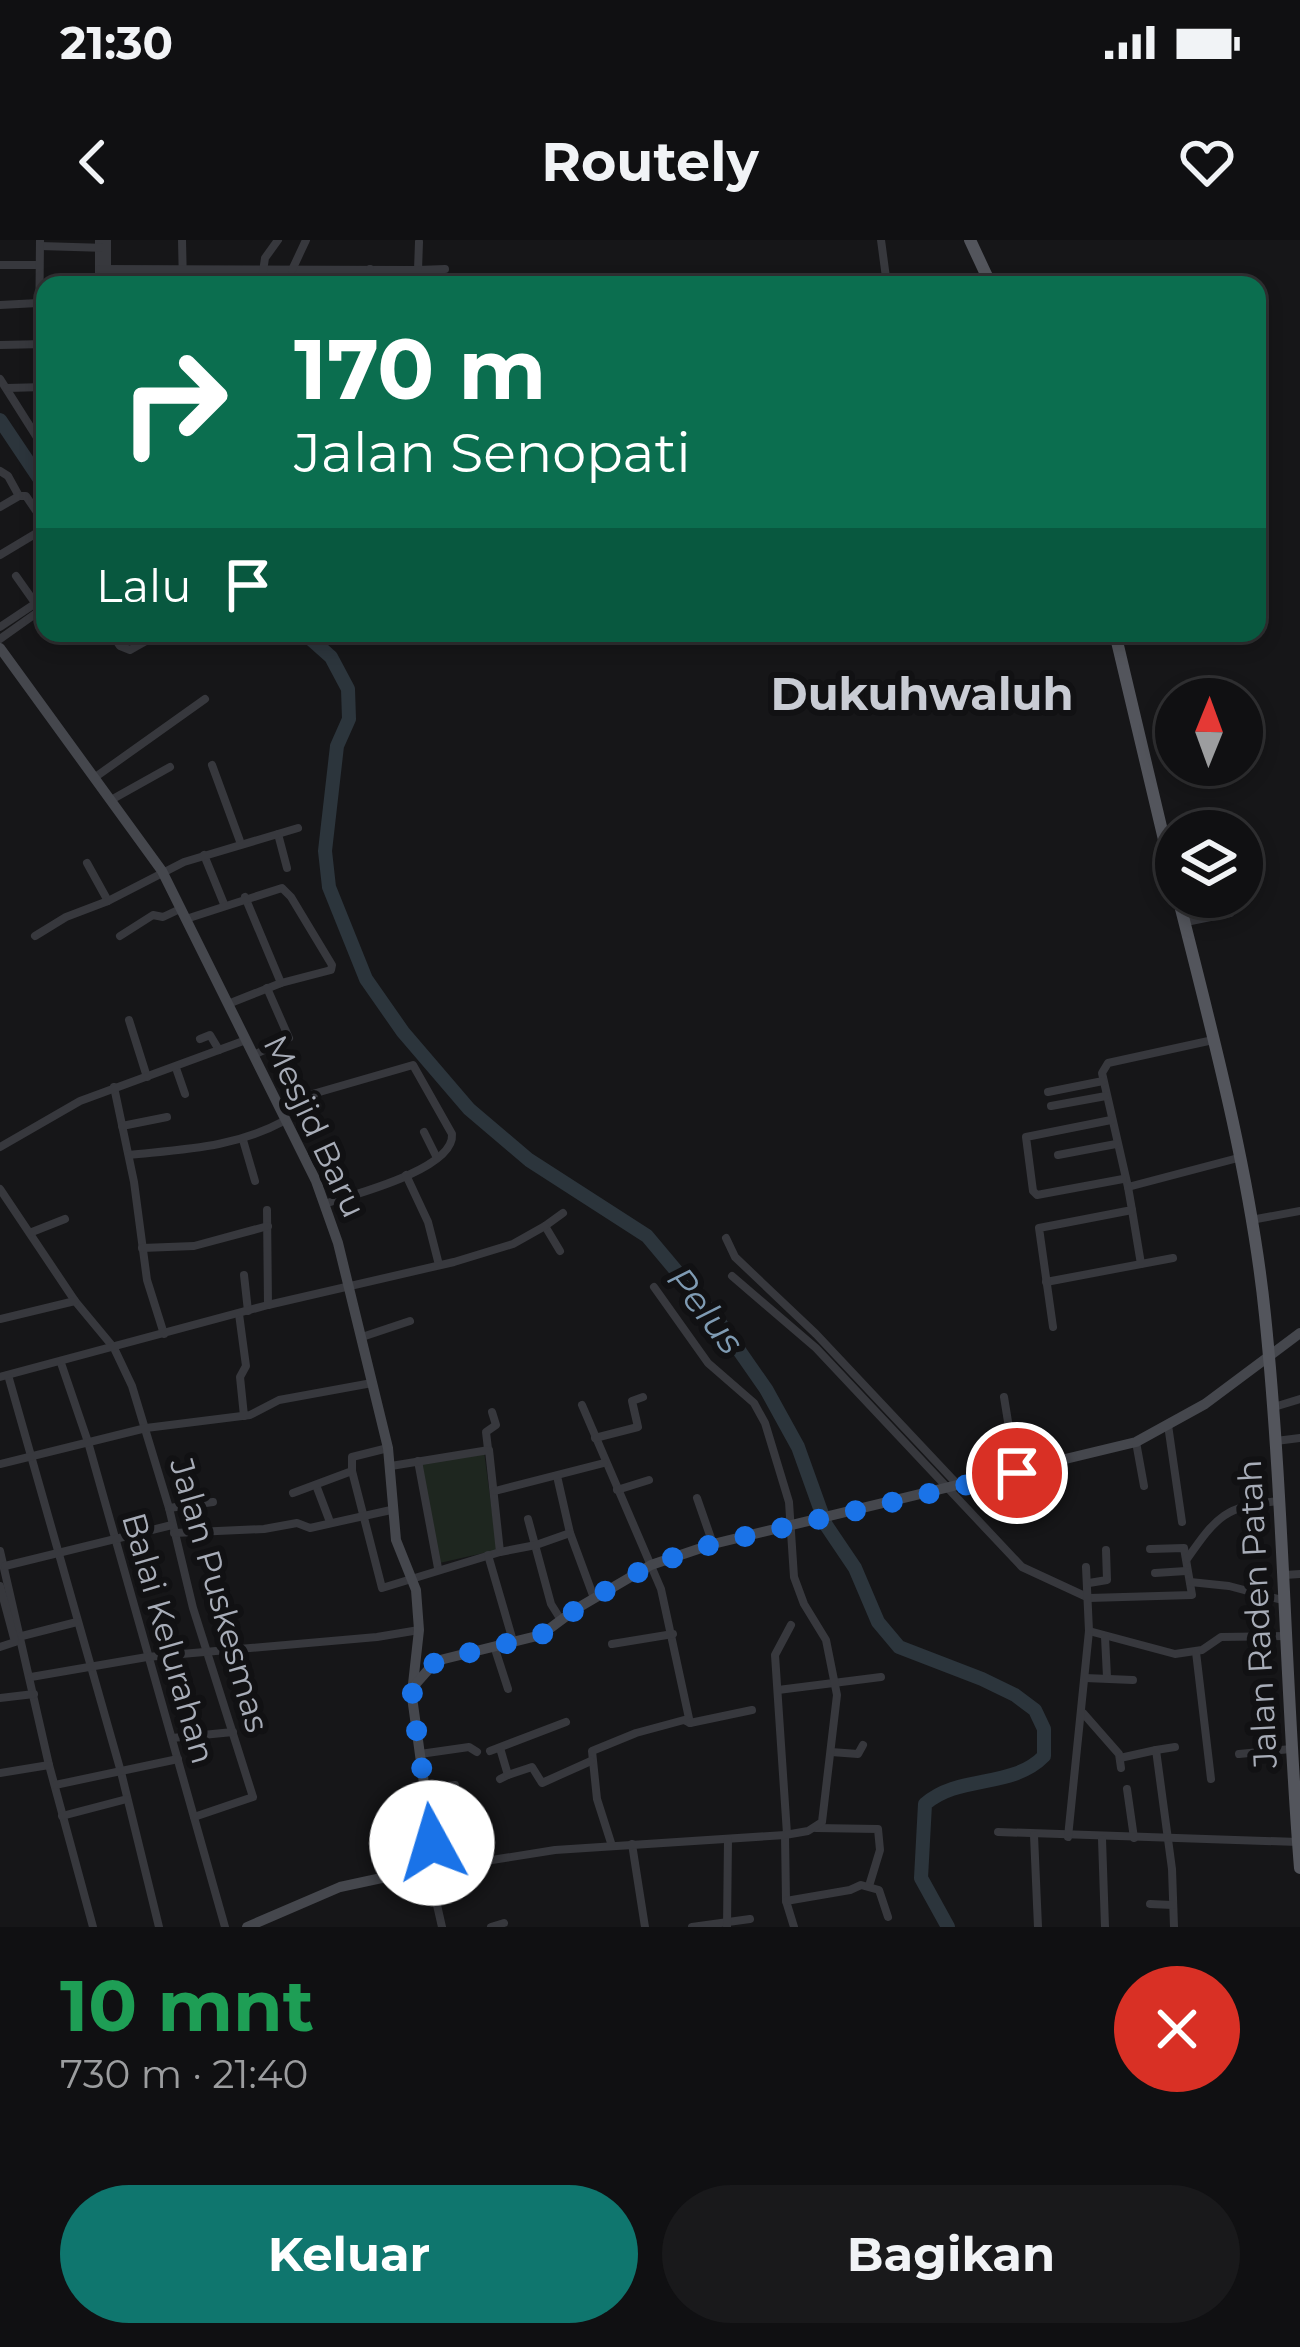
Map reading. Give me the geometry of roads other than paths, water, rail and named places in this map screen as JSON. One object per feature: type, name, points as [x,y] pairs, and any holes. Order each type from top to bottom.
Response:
[{"type":"main road","points":[[970,240],[987,276]]},
{"type":"main road","name":"Jalan Raden Patah","points":[[1117,642],[1157,810]]},
{"type":"main road","name":"Mesjid Baru","points":[[0,644],[162,872],[324,1204],[350,1287],[388,1448],[396,1540],[416,1590],[419,1630],[413,1720],[432,1843],[424,1869]]},
{"type":"main road","name":"Jalan Raden Patah","points":[[1183,918],[1238,1158],[1269,1358],[1279,1501],[1293,1575],[1286,1601],[1300,1868]]},
{"type":"main road","points":[[413,1687],[436,1661],[541,1635],[651,1565],[713,1544],[1136,1442],[1269,1358],[1300,1333]]},
{"type":"main road","points":[[417,1649],[436,1661]]},
{"type":"main road","points":[[247,1927],[340,1887],[424,1869]]},
{"type":"street","points":[[182,240],[182,276]]},
{"type":"street","points":[[262,276],[278,240]]},
{"type":"street","points":[[287,270],[306,240]]},
{"type":"street","points":[[881,240],[886,276]]},
{"type":"street","points":[[418,276],[419,242]]},
{"type":"street","points":[[38,276],[40,243],[103,244],[103,276]]},
{"type":"street","points":[[0,266],[38,265]]},
{"type":"street","points":[[103,269],[445,269]]},
{"type":"street","points":[[370,269],[370,276]]},
{"type":"street","points":[[0,305],[36,303]]},
{"type":"street","points":[[0,345],[36,344]]},
{"type":"street","points":[[0,379],[36,437]]},
{"type":"street","points":[[7,388],[36,387]]},
{"type":"street","points":[[30,429],[36,429]]},
{"type":"street","points":[[0,471],[19,496]]},
{"type":"street","points":[[0,507],[26,496],[36,512]]},
{"type":"street","points":[[0,554],[36,532]]},
{"type":"street","points":[[16,576],[36,600]]},
{"type":"street","points":[[0,628],[36,610]]},
{"type":"street","points":[[0,644],[36,612]]},
{"type":"street","points":[[117,642],[130,650],[144,642]]},
{"type":"street","points":[[94,778],[205,699]]},
{"type":"street","points":[[212,765],[241,844]]},
{"type":"street","points":[[109,801],[170,767]]},
{"type":"street","points":[[35,936],[162,872],[298,828]]},
{"type":"street","points":[[278,834],[287,868]]},
{"type":"street","points":[[204,856],[224,905]]},
{"type":"street","points":[[87,863],[108,902]]},
{"type":"street","points":[[120,936],[153,915],[183,914],[276,888],[286,890],[332,970],[227,1004]]},
{"type":"street","points":[[245,897],[281,983]]},
{"type":"street","points":[[1184,923],[1210,918]]},
{"type":"street","points":[[254,1055],[289,1038],[267,988]]},
{"type":"street","points":[[129,1020],[147,1076]]},
{"type":"street","points":[[200,1039],[210,1035],[219,1050]]},
{"type":"street","points":[[0,1147],[80,1101],[246,1040]]},
{"type":"street","points":[[1141,1264],[1102,1069],[1112,1062],[1213,1040]]},
{"type":"street","points":[[278,1104],[412,1065],[452,1134],[452,1148],[406,1175],[324,1204]]},
{"type":"street","points":[[176,1068],[184,1094]]},
{"type":"street","points":[[1048,1092],[1103,1081]]},
{"type":"street","points":[[114,1087],[147,1280],[164,1334]]},
{"type":"street","points":[[1051,1106],[1106,1096]]},
{"type":"street","points":[[122,1126],[166,1117]]},
{"type":"street","points":[[129,1156],[243,1140],[286,1120]]},
{"type":"street","points":[[1111,1120],[1026,1137],[1036,1195],[1125,1183],[1238,1158]]},
{"type":"street","points":[[424,1132],[437,1158]]},
{"type":"street","points":[[243,1140],[255,1181]]},
{"type":"street","points":[[1058,1155],[1116,1144]]},
{"type":"street","points":[[406,1175],[428,1222],[439,1265]]},
{"type":"street","name":"Jalan Puskesmas","points":[[0,1189],[75,1300],[114,1348],[146,1428],[253,1800],[194,1817]]},
{"type":"street","points":[[267,1210],[268,1305]]},
{"type":"street","points":[[1053,1327],[1039,1228],[1132,1210]]},
{"type":"street","points":[[1250,1221],[1300,1211]]},
{"type":"street","points":[[159,1927],[60,1553],[4,1376],[513,1244],[563,1213]]},
{"type":"street","points":[[32,1232],[65,1219]]},
{"type":"street","points":[[142,1248],[194,1246],[268,1226]]},
{"type":"street","points":[[545,1226],[560,1250]]},
{"type":"street","points":[[727,1238],[735,1257],[816,1334],[1022,1567],[1089,1589],[1192,1595],[1184,1548],[1150,1549]]},
{"type":"street","points":[[1046,1282],[1173,1258]]},
{"type":"street","points":[[244,1275],[246,1366],[240,1377],[244,1416]]},
{"type":"street","points":[[732,1276],[816,1348],[953,1488]]},
{"type":"street","points":[[654,1287],[708,1363],[759,1412],[781,1472],[797,1590],[826,1640],[836,1684],[824,1817],[814,1828]]},
{"type":"street","points":[[0,1319],[75,1300]]},
{"type":"street","points":[[360,1338],[410,1321]]},
{"type":"street","name":"Balai Kelurahan","points":[[61,1363],[88,1442],[224,1927]]},
{"type":"street","points":[[0,1465],[146,1428],[258,1413],[279,1400],[372,1383]]},
{"type":"street","points":[[595,1438],[638,1427],[632,1401],[643,1396]]},
{"type":"street","points":[[1004,1397],[1017,1473]]},
{"type":"street","points":[[1273,1407],[1300,1399]]},
{"type":"street","points":[[582,1405],[651,1565],[673,1634],[690,1723]]},
{"type":"street","points":[[492,1412],[496,1425],[486,1431],[500,1552]]},
{"type":"street","points":[[1168,1425],[1182,1522]]},
{"type":"street","points":[[1275,1442],[1300,1438]]},
{"type":"street","points":[[1136,1442],[1144,1486]]},
{"type":"street","points":[[388,1448],[352,1457],[380,1587],[570,1533]]},
{"type":"street","points":[[391,1466],[488,1449]]},
{"type":"street","points":[[418,1461],[438,1568]]},
{"type":"street","points":[[495,1491],[604,1463]]},
{"type":"street","points":[[293,1493],[352,1471]]},
{"type":"street","points":[[557,1476],[570,1533],[594,1598]]},
{"type":"street","points":[[617,1490],[649,1480]]},
{"type":"street","points":[[316,1485],[330,1522]]},
{"type":"street","points":[[698,1498],[713,1544]]},
{"type":"street","points":[[1188,1576],[1224,1513],[1246,1504],[1279,1501]]},
{"type":"street","points":[[169,1508],[213,1502]]},
{"type":"street","points":[[4,1566],[173,1529],[264,1529],[287,1523],[310,1528],[391,1510]]},
{"type":"street","points":[[528,1519],[550,1604],[562,1621]]},
{"type":"street","points":[[1089,1589],[1107,1580],[1106,1550]]},
{"type":"street","points":[[0,1551],[62,1816],[94,1927]]},
{"type":"street","points":[[488,1555],[513,1643]]},
{"type":"street","points":[[1068,1837],[1089,1631],[1086,1567]]},
{"type":"street","points":[[1155,1573],[1188,1576],[1286,1601]]},
{"type":"street","points":[[0,1586],[15,1642],[0,1647]]},
{"type":"street","points":[[22,1636],[77,1622]]},
{"type":"street","points":[[790,1624],[775,1652],[786,1901],[794,1927]]},
{"type":"street","points":[[31,1677],[147,1658],[419,1630]]},
{"type":"street","points":[[1089,1631],[1159,1652],[1196,1652],[1221,1637],[1292,1648]]},
{"type":"street","points":[[612,1644],[673,1634]]},
{"type":"street","points":[[1105,1636],[1107,1677]]},
{"type":"street","points":[[494,1646],[508,1689]]},
{"type":"street","points":[[1196,1652],[1211,1779]]},
{"type":"street","points":[[778,1690],[881,1677]]},
{"type":"street","points":[[1084,1678],[1133,1680]]},
{"type":"street","points":[[0,1698],[34,1694]]},
{"type":"street","points":[[612,1846],[598,1805],[593,1750],[677,1721],[690,1723],[752,1710]]},
{"type":"street","points":[[1083,1713],[1121,1763],[1174,1747]]},
{"type":"street","points":[[566,1722],[495,1749],[504,1777],[532,1767],[542,1783],[592,1760]]},
{"type":"street","points":[[172,1738],[233,1732]]},
{"type":"street","points":[[831,1752],[860,1754],[863,1745]]},
{"type":"street","points":[[420,1754],[469,1747],[477,1752]]},
{"type":"street","points":[[1156,1750],[1172,1869],[1174,1927]]},
{"type":"street","points":[[1239,1754],[1291,1750]]},
{"type":"street","points":[[55,1785],[178,1759]]},
{"type":"street","points":[[0,1773],[50,1765]]},
{"type":"street","points":[[427,1789],[455,1785]]},
{"type":"street","points":[[1127,1789],[1134,1838]]},
{"type":"street","points":[[62,1816],[127,1799]]},
{"type":"street","points":[[442,1927],[424,1869],[531,1853],[783,1835],[814,1828],[878,1829],[880,1850],[869,1886]]},
{"type":"street","points":[[998,1832],[1298,1842]]},
{"type":"street","points":[[1034,1835],[1038,1927]]},
{"type":"street","points":[[727,1924],[734,1838]]},
{"type":"street","points":[[1102,1838],[1105,1927]]},
{"type":"street","points":[[632,1844],[645,1927]]},
{"type":"street","points":[[786,1901],[869,1886],[882,1895],[888,1917]]},
{"type":"street","points":[[1150,1904],[1173,1905]]},
{"type":"street","points":[[692,1927],[750,1919]]},
{"type":"street","points":[[491,1927],[505,1923]]},
{"type":"waterway","name":"Pelus","points":[[0,420],[36,474]]},
{"type":"waterway","name":"Pelus","points":[[314,642],[331,657],[348,689],[349,719],[337,746],[325,851],[329,887],[366,979],[403,1032],[469,1109],[529,1160],[647,1236],[720,1323],[766,1389],[798,1447],[826,1525],[855,1568],[878,1622],[899,1647],[982,1679],[1035,1710],[1044,1729],[1044,1756],[1017,1773],[953,1788],[925,1804],[921,1878],[948,1927]]},
{"type":"district","name":"Dukuhwaluh","points":[[922,694]]}]
